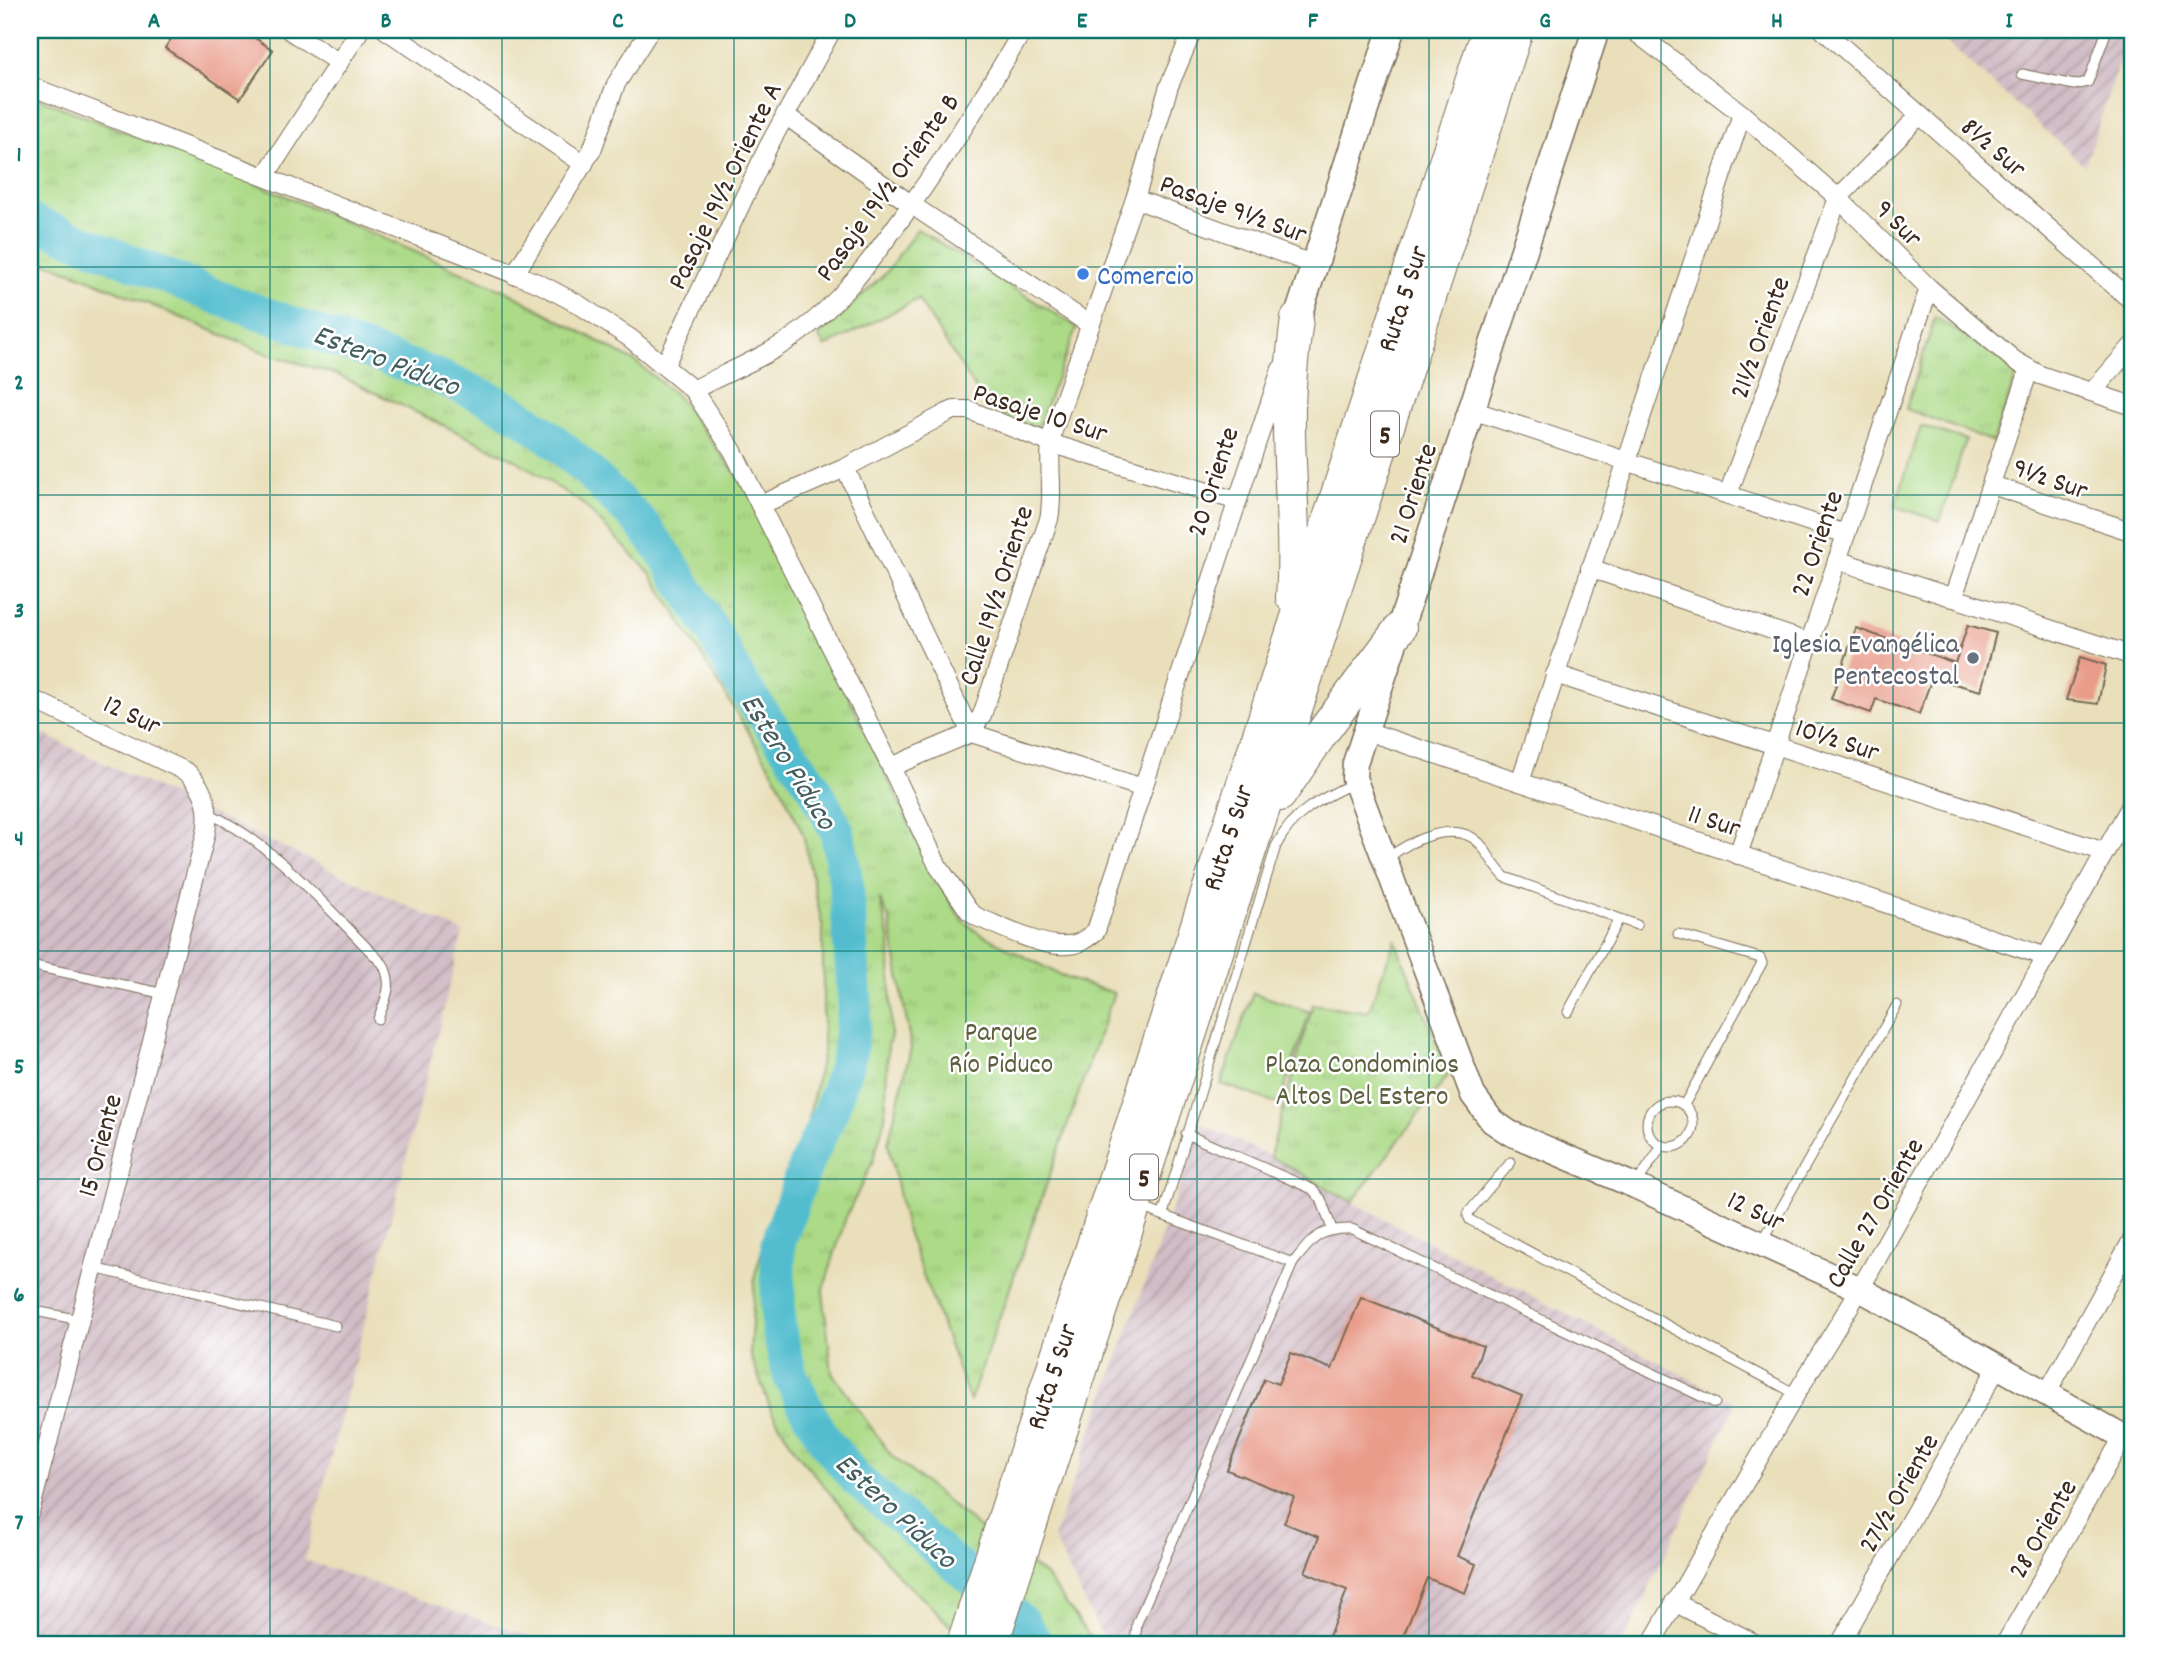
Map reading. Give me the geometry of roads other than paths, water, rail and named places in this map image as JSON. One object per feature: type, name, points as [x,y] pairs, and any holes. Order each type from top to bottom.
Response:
[{"type":"highway","name":"Ruta 5 Sur","points":[[963,1644],[1488,30]]},
{"type":"highway","name":"Ruta 5 Sur","points":[[992,1644],[1034,1516],[1149,1210],[1254,839],[1517,30]]},
{"type":"highway","points":[[1289,643],[1294,547],[1289,399],[1297,319]]},
{"type":"highway","points":[[1254,839],[1302,761],[1400,628]]},
{"type":"main road","name":"20 Oriente","points":[[1297,319],[1391,30]]},
{"type":"main road","name":"21 Oriente","points":[[1400,628],[1595,30]]},
{"type":"street","points":[[289,30],[339,63]]},
{"type":"street","points":[[265,176],[360,30]]},
{"type":"street","points":[[386,30],[583,164]]},
{"type":"street","points":[[514,275],[583,164],[598,135],[616,84],[648,30]]},
{"type":"street","name":"Pasaje 19½ Oriente A","points":[[665,365],[768,147],[832,30]]},
{"type":"street","name":"Pasaje 19½ Oriente B","points":[[693,390],[779,347],[820,316],[853,283],[912,205],[966,124],[1023,30]]},
{"type":"street","name":"Calle 19½ Oriente","points":[[971,733],[982,715],[1049,519],[1052,498],[1050,443],[1089,324],[1135,199],[1169,86],[1193,30]]},
{"type":"street","name":"9 Sur","points":[[1633,30],[1656,36],[1838,198],[1929,288],[2008,355],[2029,370],[2133,406]]},
{"type":"street","name":"8½ Sur","points":[[1823,30],[2133,302]]},
{"type":"street","points":[[30,86],[540,284],[578,304],[665,365],[693,390],[733,451],[891,767],[971,733],[1143,789]]},
{"type":"street","points":[[1520,782],[1742,114]]},
{"type":"street","points":[[785,115],[912,205],[1089,324]]},
{"type":"street","points":[[1838,198],[1920,115]]},
{"type":"street","name":"21½ Oriente","points":[[1728,494],[1838,198]]},
{"type":"street","name":"Pasaje 9½ Sur","points":[[1135,199],[1315,265]]},
{"type":"street","name":"22 Oriente","points":[[1738,855],[1929,288]]},
{"type":"street","name":"20 Oriente","points":[[891,767],[938,866],[969,911],[977,917],[1041,942],[1061,946],[1078,943],[1096,931],[1297,319]]},
{"type":"street","points":[[2092,392],[2133,345]]},
{"type":"street","points":[[1953,598],[2029,370]]},
{"type":"street","name":"Pasaje 10 Sur","points":[[760,505],[845,468],[954,410],[969,410],[1050,443],[1237,501]]},
{"type":"street","points":[[1472,410],[1846,534]]},
{"type":"street","points":[[845,468],[971,733]]},
{"type":"street","name":"9½ Sur","points":[[1992,485],[2133,532]]},
{"type":"street","points":[[1837,560],[2133,656]]},
{"type":"street","points":[[1590,568],[1810,643]]},
{"type":"street","name":"21 Oriente","points":[[1400,628],[1355,764],[1355,783],[1428,972]]},
{"type":"street","name":"10½ Sur","points":[[1555,674],[2105,852]]},
{"type":"street","name":"12 Sur","points":[[30,698],[177,766],[196,781],[203,791]]},
{"type":"street","name":"11 Sur","points":[[1366,731],[2047,957]]},
{"type":"street","name":"15 Oriente","points":[[30,1512],[37,1450],[80,1320],[205,837],[208,813],[203,791]]},
{"type":"street","name":"Calle 27 Oriente","points":[[1651,1644],[1860,1289],[2133,802]]},
{"type":"street","name":"12 Sur","points":[[1428,972],[1473,1095],[1492,1121],[1510,1133],[1635,1186],[1860,1289],[2128,1440]]},
{"type":"street","points":[[2047,1393],[2133,1238]]},
{"type":"street","name":"27½ Oriente","points":[[1840,1644],[1998,1366]]},
{"type":"street","name":"28 Oriente","points":[[2005,1644],[2128,1440]]},
{"type":"street","points":[[1674,1602],[1756,1644]]},
{"type":"lane","points":[[2022,74],[2074,85],[2088,82],[2107,30]]},
{"type":"lane","points":[[1293,1263],[1149,1210],[1186,1133],[1276,846],[1300,812],[1314,802],[1355,783]]},
{"type":"lane","points":[[208,813],[229,823],[273,854],[383,964],[390,986],[378,1019]]},
{"type":"lane","points":[[1384,861],[1402,846],[1431,834],[1462,834],[1480,844],[1493,866],[1505,877],[1637,925]]},
{"type":"lane","points":[[1568,1012],[1619,919]]},
{"type":"lane","points":[[1678,934],[1760,958],[1762,963],[1684,1105]]},
{"type":"lane","points":[[30,965],[164,994]]},
{"type":"lane","points":[[1762,1244],[1896,1005]]},
{"type":"lane","points":[[1672,1100],[1684,1105],[1692,1116],[1693,1129],[1687,1140],[1675,1147],[1662,1146],[1651,1138],[1647,1119],[1659,1103],[1672,1100]]},
{"type":"lane","points":[[1186,1133],[1312,1189],[1321,1199],[1332,1229]]},
{"type":"lane","points":[[1635,1186],[1662,1146]]},
{"type":"lane","points":[[1511,1161],[1469,1212],[1470,1220],[1796,1394]]},
{"type":"lane","points":[[1135,1644],[1137,1623],[1293,1263],[1314,1237],[1332,1229],[1352,1229],[1715,1403]]},
{"type":"lane","points":[[94,1268],[336,1326]]},
{"type":"lane","points":[[30,1310],[80,1320]]},
{"type":"waterway","name":"Estero Piduco","points":[[30,221],[222,299],[437,376],[487,398],[519,415],[552,439],[641,523],[664,553],[714,633],[739,680],[814,787],[837,831],[846,882],[855,1003],[849,1056],[831,1111],[806,1164],[778,1243],[778,1327],[790,1375],[826,1442],[855,1478],[1022,1622],[1036,1644]]},
{"type":"place","name":"Comercio","points":[[1083,274]]},
{"type":"place","name":"Iglesia Evangélica Pentecostal","points":[[1973,658]]},
{"type":"park label","name":"Parque Río Piduco","points":[[1001,1046]]},
{"type":"park label","name":"Plaza Condominios Altos Del Estero","points":[[1362,1078]]}]
